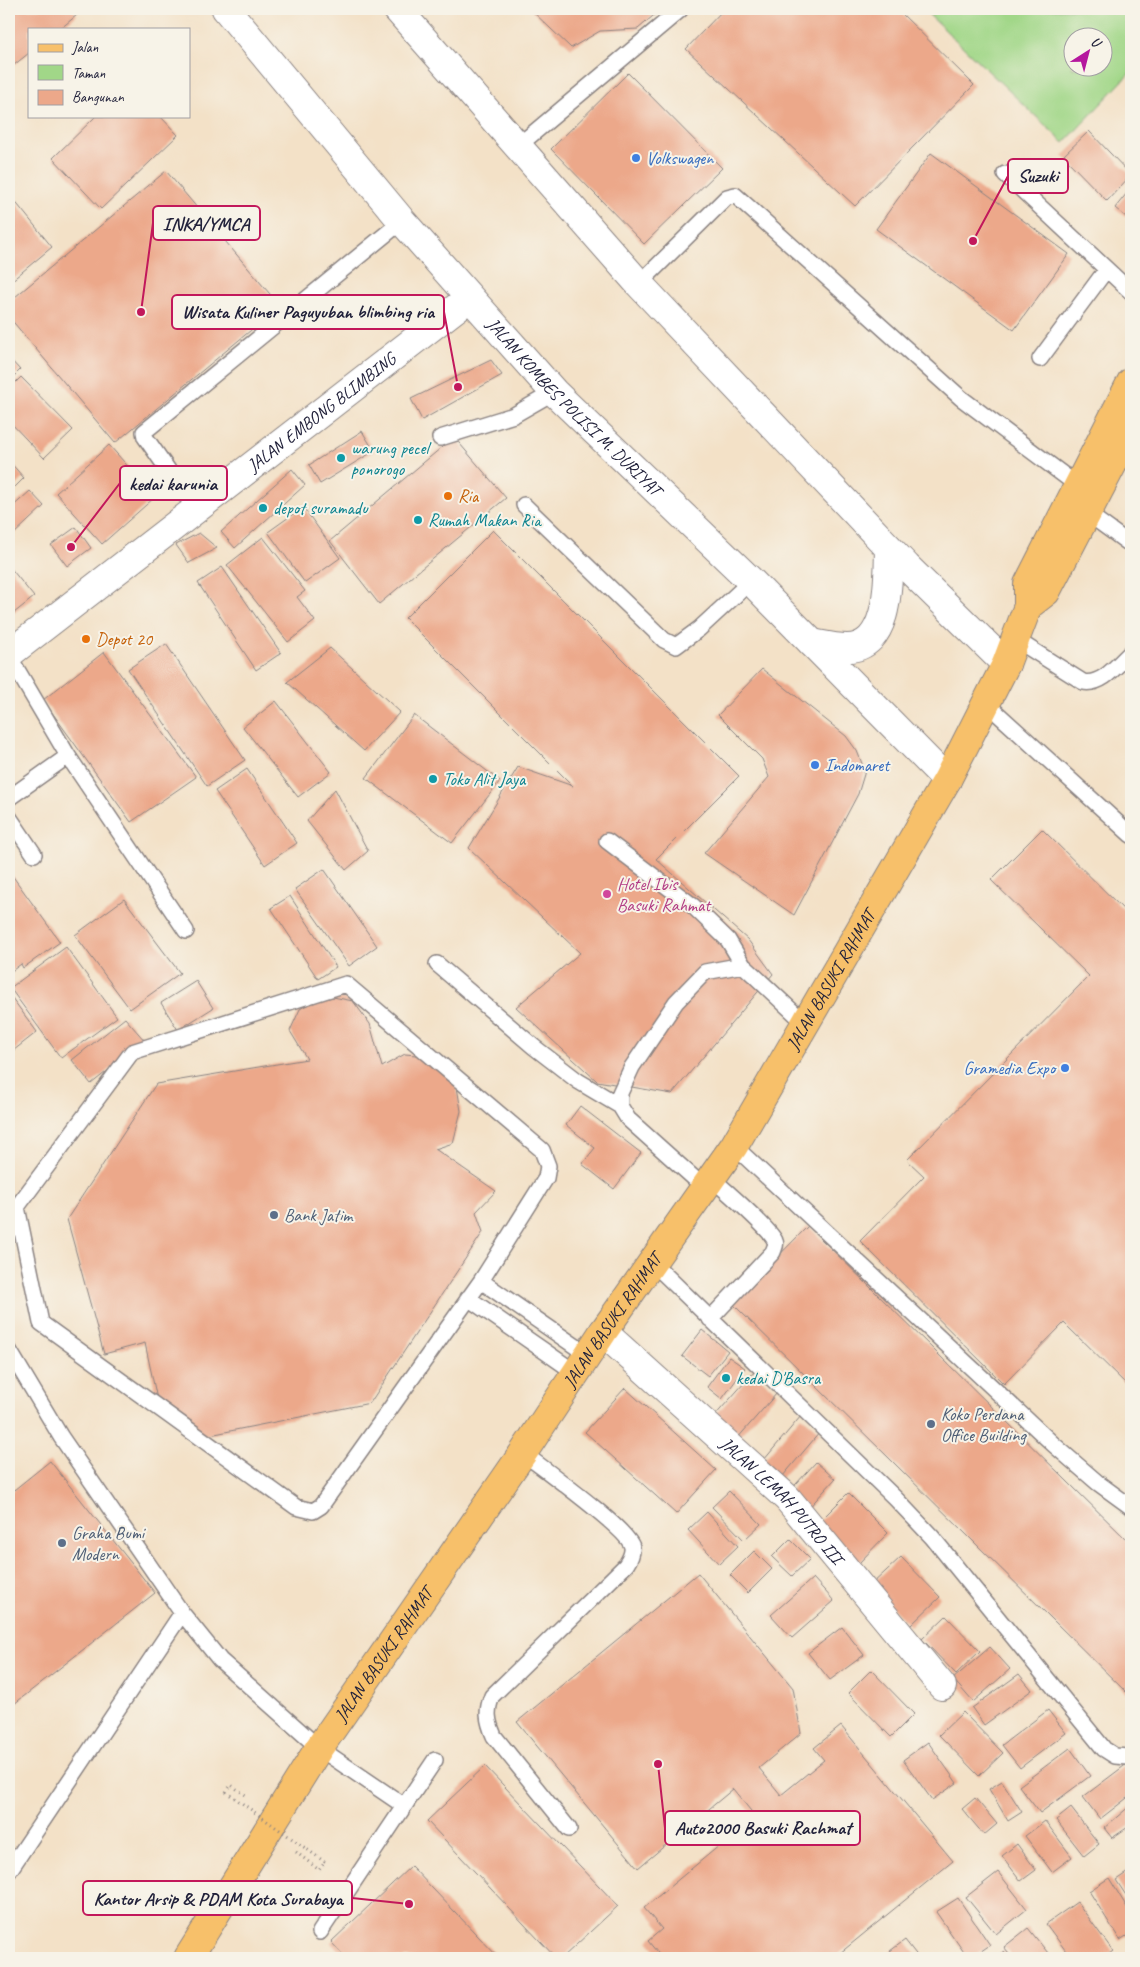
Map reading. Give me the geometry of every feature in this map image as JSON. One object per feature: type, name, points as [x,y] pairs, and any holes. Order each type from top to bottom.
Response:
[{"type":"main road","points":[[1028,606],[1028,584],[1077,484],[1131,382]]},
{"type":"main road","points":[[1028,606],[1046,592],[1131,429]]},
{"type":"main road","name":"JALAN BASUKI RAHMAT","points":[[188,1958],[319,1748],[523,1453],[603,1332],[734,1146],[947,780],[1006,664],[1028,606]]},
{"type":"street","name":"JALAN KOMBES POLISI M. DURIYAT","points":[[226,9],[402,221],[554,392],[751,581],[947,780]]},
{"type":"street","points":[[397,9],[639,284],[890,548],[1006,664]]},
{"type":"street","name":"JALAN EMBONG BLIMBING","points":[[9,655],[402,348],[469,298]]},
{"type":"street","points":[[812,643],[848,648],[866,642],[876,631],[886,610],[890,548]]},
{"type":"street","name":"JALAN LEMAH PUTRO III","points":[[603,1332],[787,1498],[942,1686]]},
{"type":"lane","points":[[518,146],[682,9]]},
{"type":"lane","points":[[1005,174],[1131,292]]},
{"type":"lane","points":[[639,284],[727,197],[735,195],[961,398],[1077,484]]},
{"type":"lane","points":[[196,510],[145,437],[144,432],[402,221]]},
{"type":"lane","points":[[1040,359],[1106,270]]},
{"type":"lane","points":[[440,438],[514,415],[554,392]]},
{"type":"lane","points":[[524,505],[664,640],[676,646],[699,629],[751,581]]},
{"type":"lane","points":[[1087,513],[1131,545]]},
{"type":"lane","points":[[1015,639],[1083,682],[1091,683],[1099,680],[1131,652]]},
{"type":"lane","points":[[9,655],[68,756],[186,931]]},
{"type":"lane","points":[[987,704],[1131,835]]},
{"type":"lane","points":[[9,798],[68,756]]},
{"type":"lane","points":[[9,817],[34,854]]},
{"type":"lane","points":[[607,841],[693,906],[728,940],[743,965],[806,1024]]},
{"type":"lane","points":[[437,964],[534,1047],[578,1081],[620,1106],[628,1119],[757,1221],[775,1239],[776,1245],[773,1252],[710,1319]]},
{"type":"lane","points":[[620,1106],[620,1094],[632,1067],[676,1002],[705,972],[743,965]]},
{"type":"lane","points":[[346,984],[542,1150],[548,1166],[546,1178],[481,1281],[468,1298],[321,1506],[313,1511],[305,1510],[296,1507],[252,1476],[41,1323],[17,1207],[132,1052],[346,984]]},
{"type":"lane","points":[[734,1146],[1053,1444],[1098,1483],[1131,1507]]},
{"type":"lane","points":[[652,1262],[895,1498],[932,1537],[1104,1749],[1115,1756],[1128,1757],[1131,1755]]},
{"type":"lane","points":[[481,1281],[582,1364]]},
{"type":"lane","points":[[468,1298],[582,1364]]},
{"type":"lane","points":[[9,1350],[61,1437],[182,1613],[220,1660],[319,1748],[403,1805]]},
{"type":"lane","points":[[523,1453],[584,1500],[627,1537],[632,1547],[631,1556],[626,1565],[492,1696],[487,1708],[487,1721],[494,1736],[569,1828]]},
{"type":"lane","points":[[9,1870],[182,1613]]},
{"type":"lane","points":[[320,1932],[403,1805],[435,1760]]},
{"type":"path","points":[[226,1792],[325,1862]]},
{"type":"green space","points":[[923,9],[1131,9],[1131,72],[1064,143]]},
{"type":"building","points":[[9,9],[72,9],[77,15],[61,28],[28,28],[28,54],[9,69]]},
{"type":"building","points":[[530,9],[661,9],[638,29],[600,31],[571,48]]},
{"type":"building","points":[[724,9],[897,9],[974,85],[855,206],[686,49]]},
{"type":"building","name":"Volkswagen","points":[[628,73],[722,168],[644,244],[551,149]]},
{"type":"building","points":[[94,118],[162,118],[178,135],[101,209],[53,158]]},
{"type":"building","points":[[1089,131],[1131,175],[1107,201],[1063,156]]},
{"type":"building","points":[[931,153],[1069,254],[1014,330],[876,229]]},
{"type":"building","points":[[166,171],[280,306],[115,443],[9,317],[9,302]]},
{"type":"building","points":[[1131,188],[1131,221],[1115,208]]},
{"type":"building","points":[[9,194],[52,247],[10,282],[9,280]]},
{"type":"building","points":[[9,358],[20,370],[9,381]]},
{"type":"building","points":[[491,360],[502,375],[422,420],[411,399]]},
{"type":"building","points":[[21,377],[73,430],[44,458],[9,421],[9,389]]},
{"type":"building","name":"warung pecel ponorogo","points":[[362,431],[374,451],[320,484],[309,465]]},
{"type":"building","name":"Rumah Makan Ria","points":[[454,437],[506,498],[379,604],[330,541]]},
{"type":"building","points":[[109,445],[155,497],[102,544],[56,493]]},
{"type":"building","points":[[9,461],[24,478],[9,493]]},
{"type":"building","name":"depot suramadu","points":[[292,469],[305,485],[235,548],[221,532]]},
{"type":"building","points":[[30,491],[44,506],[12,536],[9,532],[9,510]]},
{"type":"building","points":[[303,507],[340,558],[305,583],[268,532]]},
{"type":"building","points":[[76,527],[91,548],[67,566],[51,545]]},
{"type":"building","points":[[493,530],[739,776],[656,859],[748,940],[773,974],[672,1094],[597,1081],[516,1007],[580,953],[469,848],[518,767],[573,786],[405,618]]},
{"type":"building","points":[[199,533],[217,548],[189,563],[176,545]]},
{"type":"building","points":[[263,537],[305,591],[297,597],[315,621],[288,642],[227,565]]},
{"type":"building","points":[[9,566],[34,597],[9,617]]},
{"type":"building","points":[[222,567],[281,653],[256,670],[198,583]]},
{"type":"building","points":[[166,644],[245,760],[207,786],[128,669]]},
{"type":"building","points":[[330,648],[400,712],[364,751],[287,682]]},
{"type":"building","points":[[104,652],[196,777],[131,822],[43,700]]},
{"type":"building","points":[[762,669],[846,736],[857,751],[865,771],[858,794],[794,915],[704,853],[769,777],[762,759],[718,715]]},
{"type":"building","points":[[276,701],[331,772],[298,797],[243,727]]},
{"type":"building","name":"Toko Alit Jaya","points":[[414,715],[500,781],[452,843],[366,778]]},
{"type":"building","points":[[247,769],[297,843],[265,865],[215,791]]},
{"type":"building","points":[[335,789],[368,851],[346,870],[307,821]]},
{"type":"building","name":"Gramedia Expo","points":[[1042,829],[1131,917],[1131,1389],[1064,1323],[1004,1384],[860,1241],[924,1176],[907,1160],[1089,976],[991,880]]},
{"type":"building","points":[[324,869],[377,946],[349,966],[295,889]]},
{"type":"building","points":[[9,871],[60,942],[23,968],[21,964],[9,973]]},
{"type":"building","points":[[290,896],[336,967],[318,979],[271,908]]},
{"type":"building","points":[[124,899],[180,973],[130,1009],[75,935]]},
{"type":"building","points":[[66,947],[117,1017],[61,1058],[10,988]]},
{"type":"building","points":[[196,981],[213,1008],[178,1030],[161,1003]]},
{"type":"building","points":[[9,994],[37,1032],[9,1054]]},
{"type":"building","name":"Bank Jatim","points":[[323,995],[353,1001],[370,1024],[382,1067],[405,1054],[427,1056],[456,1081],[461,1111],[453,1143],[435,1149],[496,1191],[476,1212],[483,1232],[370,1403],[200,1437],[158,1404],[145,1343],[104,1354],[67,1219],[156,1084],[307,1059],[290,1031],[300,1009]]},
{"type":"building","points":[[125,1018],[145,1041],[91,1084],[72,1060]]},
{"type":"building","points":[[580,1106],[641,1153],[614,1189],[582,1164],[595,1148],[566,1125]]},
{"type":"building","name":"Koko Perdana Office Building","points":[[808,1226],[1131,1544],[1131,1697],[732,1303]]},
{"type":"building","points":[[702,1330],[728,1351],[708,1376],[682,1356]]},
{"type":"building","name":"kedai D'Basra","points":[[729,1357],[745,1368],[722,1399],[707,1387]]},
{"type":"building","points":[[754,1372],[777,1393],[736,1440],[712,1419]]},
{"type":"building","points":[[625,1388],[716,1470],[676,1514],[585,1432]]},
{"type":"building","points":[[801,1416],[820,1432],[777,1483],[758,1467]]},
{"type":"building","name":"Graha Bumi Modern","points":[[50,1461],[155,1593],[9,1708],[9,1494]]},
{"type":"building","points":[[816,1462],[835,1479],[806,1511],[787,1494]]},
{"type":"building","points":[[729,1491],[761,1524],[744,1540],[712,1507]]},
{"type":"building","points":[[848,1493],[888,1533],[857,1565],[817,1524]]},
{"type":"building","points":[[707,1512],[738,1546],[719,1564],[688,1530]]},
{"type":"building","points":[[790,1539],[810,1559],[792,1576],[772,1557]]},
{"type":"building","points":[[754,1551],[772,1569],[748,1593],[730,1575]]},
{"type":"building","points":[[901,1557],[940,1597],[910,1626],[871,1585]]},
{"type":"building","points":[[698,1573],[793,1688],[801,1733],[759,1768],[781,1795],[824,1760],[814,1748],[841,1726],[953,1861],[834,1958],[662,1958],[648,1941],[662,1929],[644,1908],[755,1816],[733,1789],[638,1868],[517,1722]]},
{"type":"building","points":[[813,1578],[834,1601],[792,1638],[771,1615]]},
{"type":"building","points":[[946,1616],[980,1651],[956,1674],[922,1639]]},
{"type":"building","points":[[842,1627],[864,1655],[830,1680],[808,1653]]},
{"type":"building","points":[[990,1647],[1010,1669],[973,1702],[953,1679]]},
{"type":"building","points":[[871,1670],[914,1714],[891,1737],[848,1693]]},
{"type":"building","points":[[1019,1674],[1032,1690],[984,1725],[972,1708]]},
{"type":"building","points":[[1048,1710],[1066,1733],[1020,1768],[1002,1745]]},
{"type":"building","points":[[963,1712],[1003,1753],[979,1776],[939,1735]]},
{"type":"building","points":[[928,1742],[957,1783],[932,1800],[903,1760]]},
{"type":"building","points":[[1070,1748],[1090,1776],[1040,1813],[1019,1786]]},
{"type":"building","points":[[1128,1763],[1131,1767],[1131,1795],[1100,1819],[1083,1797]]},
{"type":"building","points":[[485,1766],[618,1906],[562,1958],[556,1958],[427,1821]]},
{"type":"building","points":[[1002,1781],[1022,1812],[1008,1821],[989,1789]]},
{"type":"building","points":[[975,1798],[997,1824],[984,1835],[962,1809]]},
{"type":"building","points":[[1131,1805],[1131,1825],[1112,1838],[1104,1828]]},
{"type":"building","points":[[1071,1808],[1099,1844],[1084,1856],[1056,1820]]},
{"type":"building","points":[[1045,1821],[1072,1857],[1052,1872],[1025,1836]]},
{"type":"building","points":[[1017,1844],[1036,1870],[1021,1881],[1002,1856]]},
{"type":"building","points":[[411,1866],[499,1958],[346,1958],[331,1942]]},
{"type":"building","points":[[1131,1870],[1131,1903],[1116,1880]]},
{"type":"building","points":[[998,1872],[1027,1909],[996,1934],[966,1897]]},
{"type":"building","points":[[1109,1878],[1131,1914],[1131,1933],[1120,1940],[1089,1891]]},
{"type":"building","points":[[958,1898],[990,1945],[971,1958],[968,1958],[936,1912]]},
{"type":"building","points":[[1077,1902],[1113,1951],[1104,1958],[1071,1958],[1046,1924]]},
{"type":"building","points":[[1028,1928],[1052,1958],[1013,1958],[1004,1947]]},
{"type":"building","points":[[905,1940],[919,1958],[895,1958],[890,1951]]},
{"type":"building","points":[[1004,1951],[1009,1958],[993,1958]]},
{"type":"place","name":"Volkswagen","points":[[636,158]]},
{"type":"place","name":"Suzuki","points":[[973,241]]},
{"type":"place","name":"INKA/YMCA","points":[[141,312]]},
{"type":"place","name":"Wisata Kuliner Paguyuban blimbing ria","points":[[458,387]]},
{"type":"place","name":"warung pecel ponorogo","points":[[341,458]]},
{"type":"place","name":"Ria","points":[[448,496]]},
{"type":"place","name":"depot suramadu","points":[[263,508]]},
{"type":"place","name":"Rumah Makan Ria","points":[[418,520]]},
{"type":"place","name":"kedai karunia","points":[[71,547]]},
{"type":"place","name":"Depot 20","points":[[86,639]]},
{"type":"place","name":"Indomaret","points":[[815,765]]},
{"type":"place","name":"Toko Alit Jaya","points":[[433,779]]},
{"type":"place","name":"Hotel Ibis Basuki Rahmat","points":[[607,894]]},
{"type":"place","name":"Gramedia Expo","points":[[1065,1068]]},
{"type":"place","name":"Bank Jatim","points":[[274,1215]]},
{"type":"place","name":"kedai D'Basra","points":[[726,1378]]},
{"type":"place","name":"Koko Perdana Office Building","points":[[931,1424]]},
{"type":"place","name":"Graha Bumi Modern","points":[[62,1543]]},
{"type":"place","name":"Auto2000 Basuki Rachmat","points":[[658,1764]]},
{"type":"place","name":"Kantor Arsip & PDAM Kota Surabaya","points":[[409,1904]]}]
